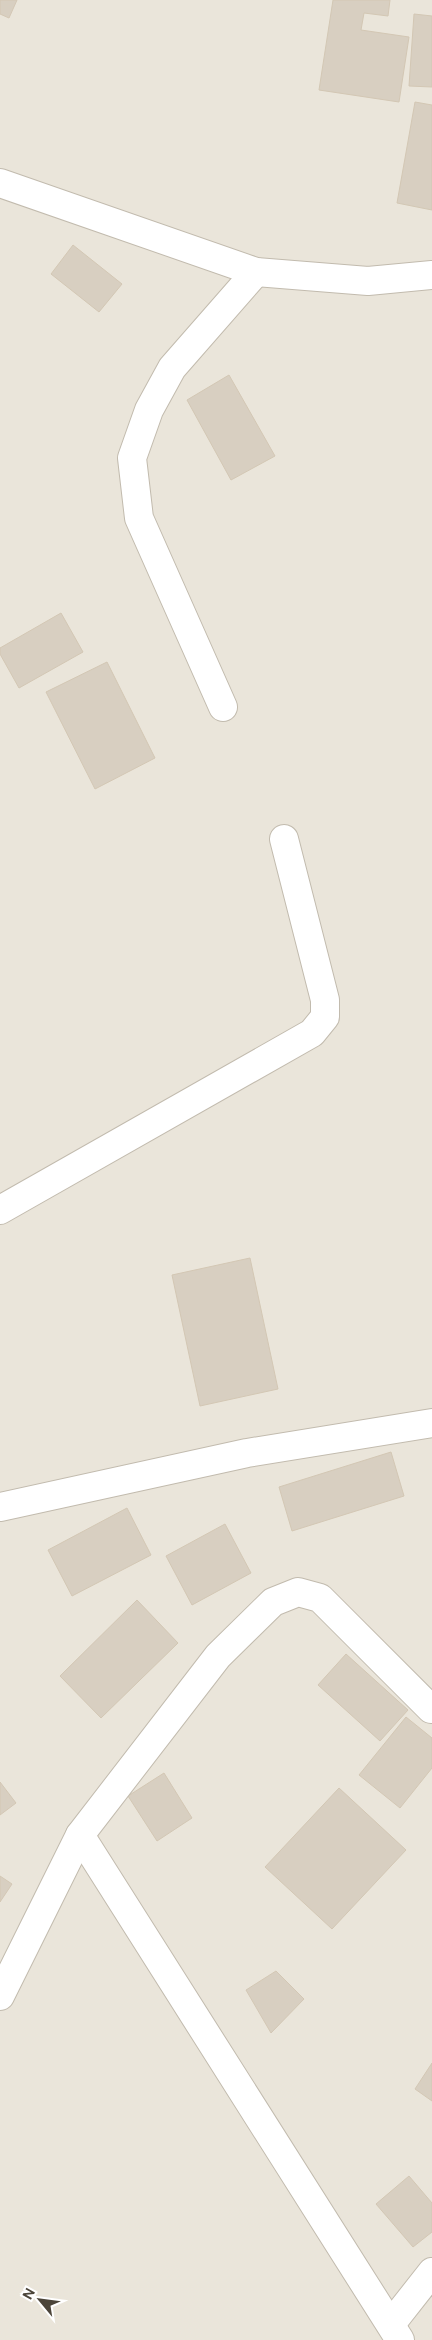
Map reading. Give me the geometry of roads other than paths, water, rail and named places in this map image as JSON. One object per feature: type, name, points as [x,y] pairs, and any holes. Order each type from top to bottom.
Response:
[{"type":"street","points":[[0,183],[256,272],[368,280],[432,275]]},
{"type":"street","points":[[223,707],[139,518],[132,458],[149,410],[172,368],[256,272]]},
{"type":"street","points":[[0,1210],[312,1033],[325,1017],[325,1000],[284,839]]},
{"type":"street","points":[[0,1507],[247,1453],[432,1423]]},
{"type":"street","points":[[0,1996],[80,1835],[218,1656],[273,1602],[298,1592],[320,1598],[431,1709]]},
{"type":"street","points":[[80,1835],[395,2332],[432,2272]]}]
